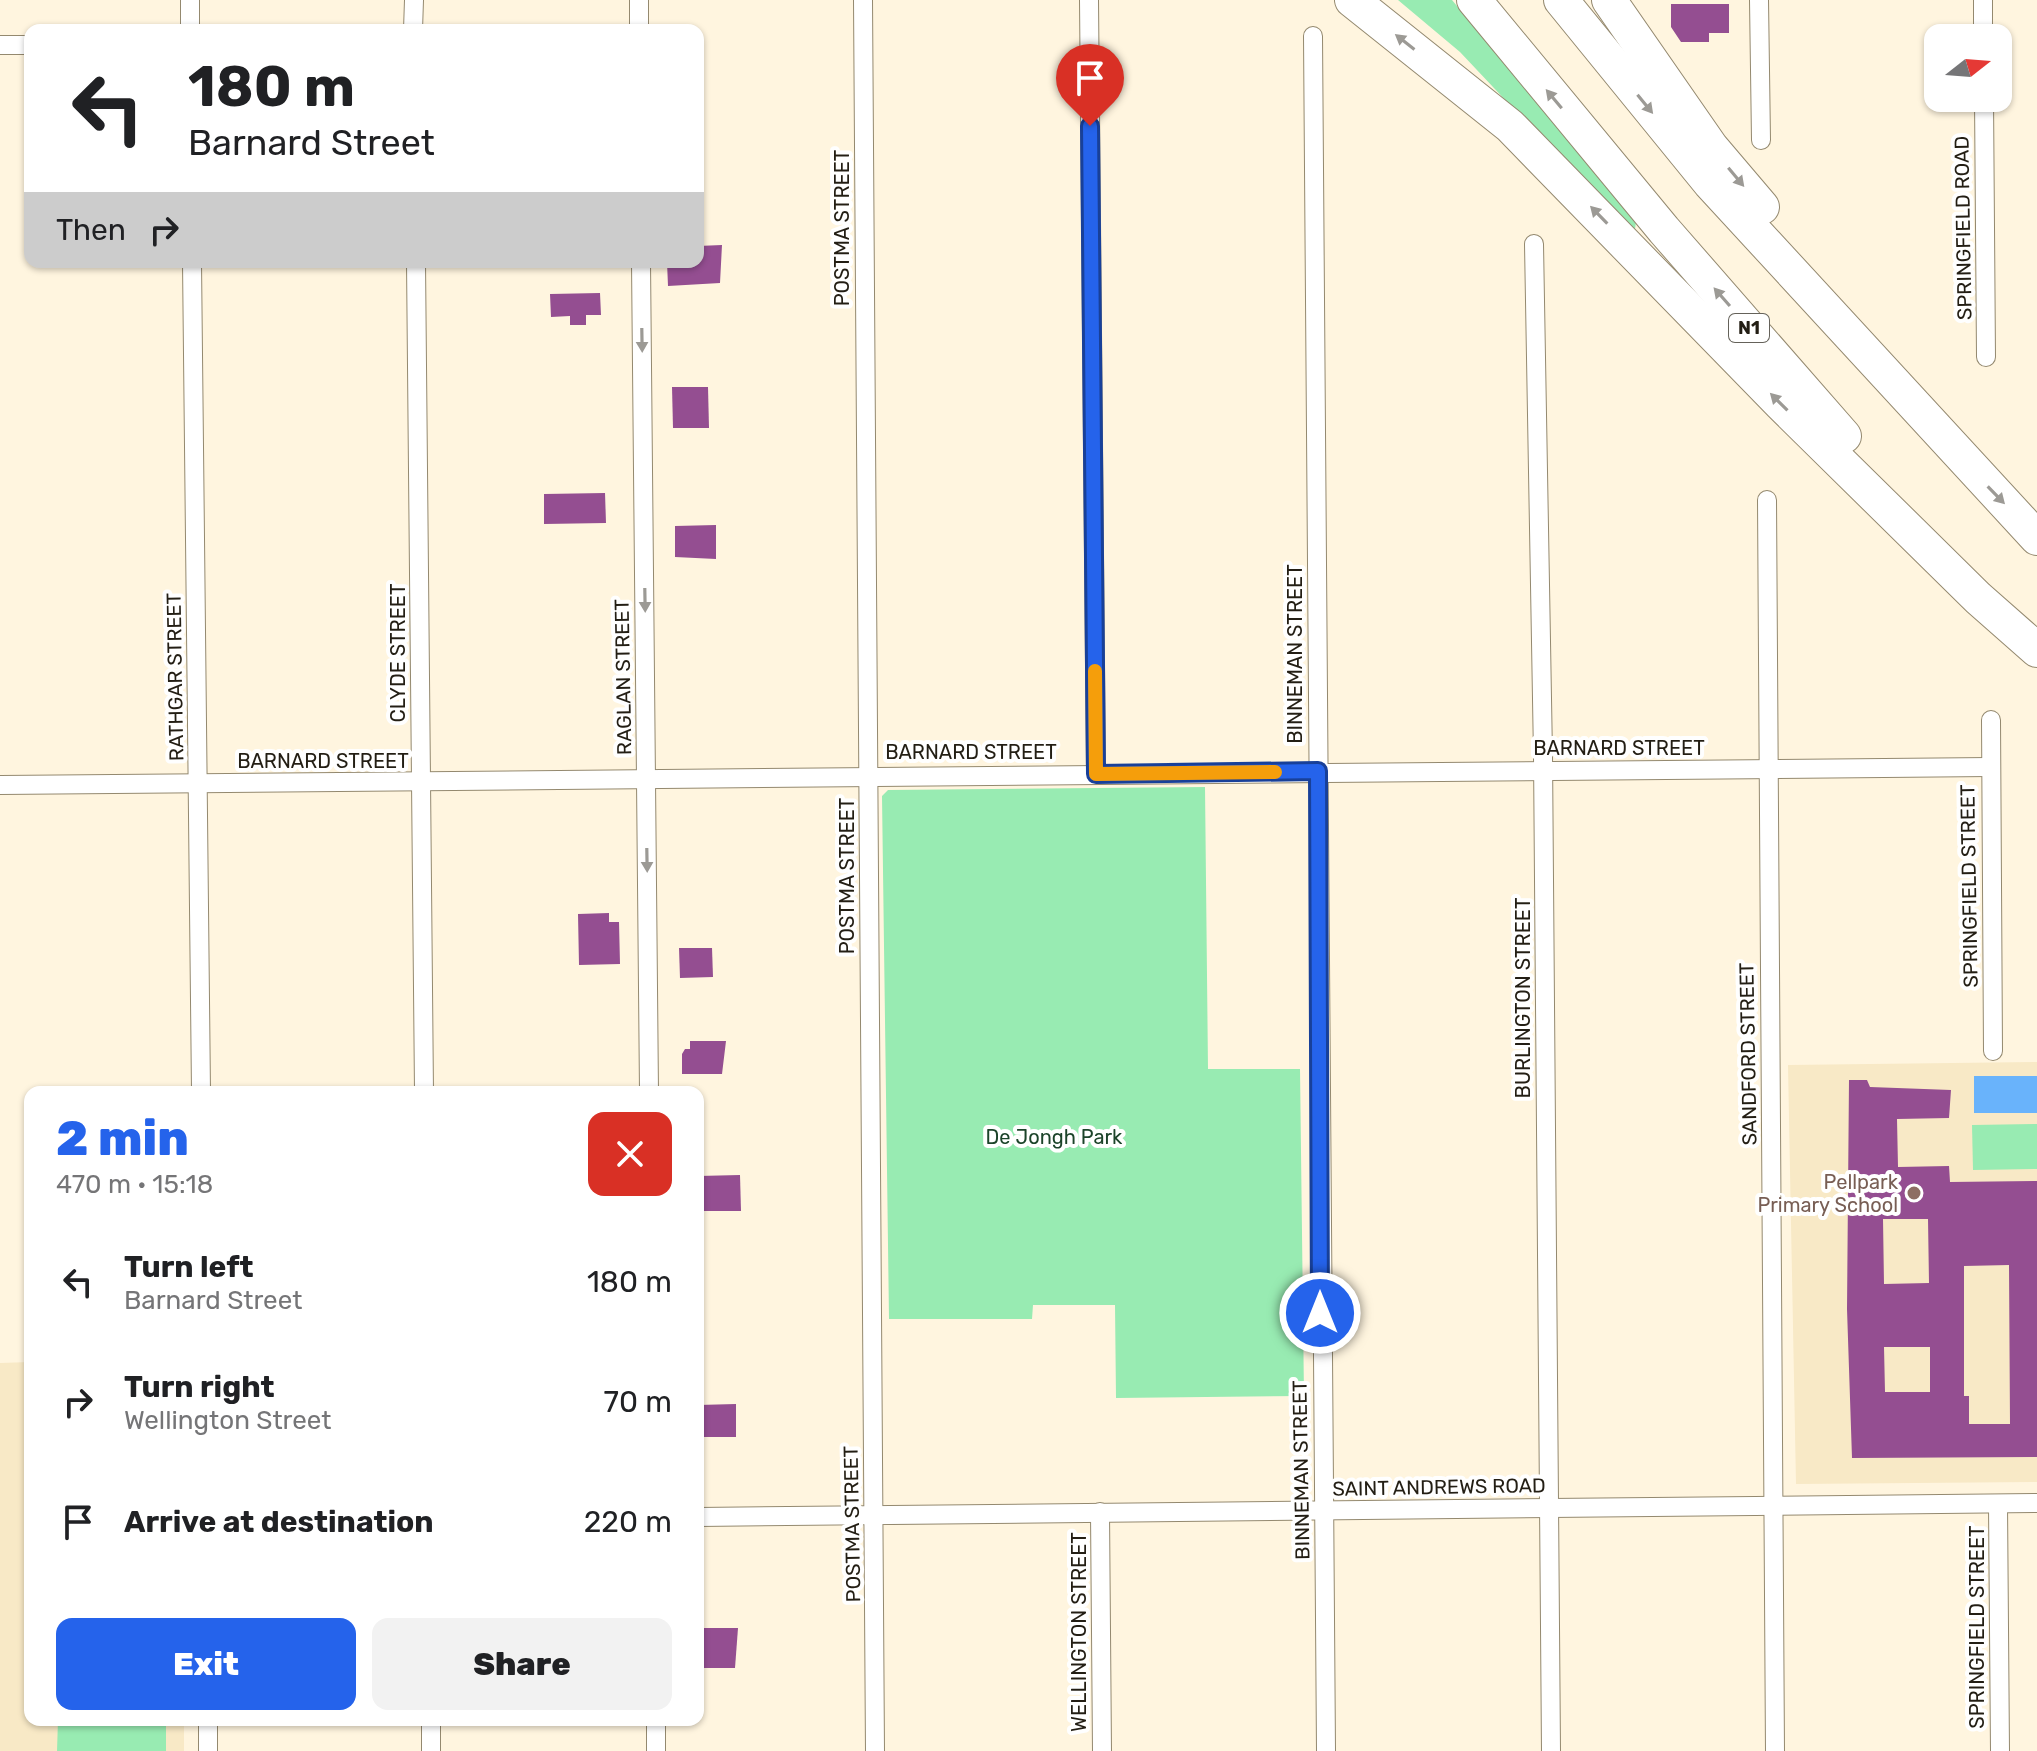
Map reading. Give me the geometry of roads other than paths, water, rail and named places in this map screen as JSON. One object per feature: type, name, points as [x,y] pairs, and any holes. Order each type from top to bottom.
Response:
[{"type":"highway","points":[[1352,0],[1543,156],[1781,404],[1978,598],[2037,648]]},
{"type":"highway","name":"N1","points":[[1474,0],[1664,230],[1817,406],[2037,648]]},
{"type":"highway","points":[[1561,0],[1710,183],[1955,453],[2037,538]]},
{"type":"highway","points":[[1609,0],[1711,147],[1885,353],[1955,453]]},
{"type":"street","points":[[190,0],[190,24]]},
{"type":"street","points":[[413,24],[414,0]]},
{"type":"street","points":[[639,0],[639,24]]},
{"type":"street","name":"POSTMA STREET","points":[[863,0],[875,1751]]},
{"type":"street","points":[[1089,0],[1096,774]]},
{"type":"street","points":[[1759,0],[1761,140]]},
{"type":"street","points":[[1983,0],[1983,24]]},
{"type":"street","name":"BINNEMAN STREET","points":[[1313,36],[1326,1751]]},
{"type":"street","points":[[0,45],[24,45]]},
{"type":"street","name":"SPRINGFIELD ROAD","points":[[1984,112],[1986,357]]},
{"type":"street","name":"BURLINGTON STREET","points":[[1534,244],[1543,770],[1551,1751]]},
{"type":"street","name":"RATHGAR STREET","points":[[192,268],[201,1086]]},
{"type":"street","name":"CLYDE STREET","points":[[416,268],[424,1086]]},
{"type":"street","name":"RAGLAN STREET","points":[[641,268],[649,1086]]},
{"type":"street","name":"SANDFORD STREET","points":[[1767,500],[1775,1751]]},
{"type":"street","name":"SPRINGFIELD STREET","points":[[1991,720],[1993,1051]]},
{"type":"street","name":"BARNARD STREET","points":[[0,785],[1990,767]]},
{"type":"street","name":"SAINT ANDREWS ROAD","points":[[704,1517],[2037,1503]]},
{"type":"street","name":"SPRINGFIELD STREET","points":[[1998,1504],[2000,1751]]},
{"type":"street","name":"WELLINGTON STREET","points":[[1100,1512],[1102,1751]]},
{"type":"street","points":[[208,1726],[208,1751]]},
{"type":"street","points":[[431,1726],[431,1751]]},
{"type":"street","points":[[656,1726],[656,1751]]},
{"type":"water","points":[[1974,1076],[2037,1076],[2037,1113],[1974,1113]]},
{"type":"place","name":"Pellpark Primary School","points":[[1914,1193]]},
{"type":"park label","name":"De Jongh Park","points":[[1054,1137]]}]
